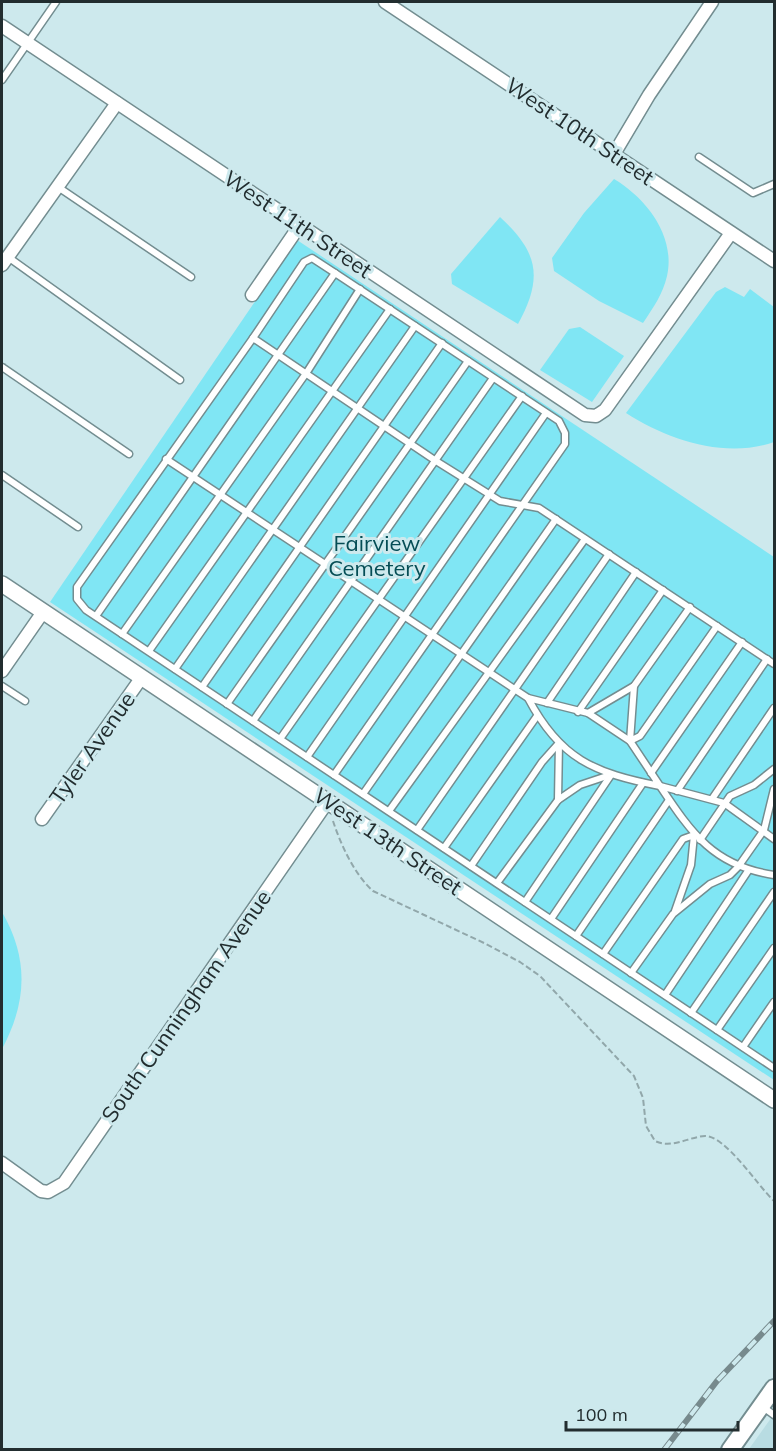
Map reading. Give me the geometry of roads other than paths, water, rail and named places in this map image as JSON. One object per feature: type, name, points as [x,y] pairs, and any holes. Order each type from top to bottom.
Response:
[{"type":"main road","points":[[730,1449],[768,1411],[774,1388]]},
{"type":"street","name":"West 10th Street","points":[[385,2],[774,261]]},
{"type":"street","points":[[614,154],[649,95],[712,2]]},
{"type":"street","name":"West 11th Street","points":[[2,26],[585,415],[596,416],[605,410],[731,233]]},
{"type":"street","points":[[5,261],[117,103]]},
{"type":"street","points":[[252,295],[300,225]]},
{"type":"street","name":"West 13th Street","points":[[2,584],[326,803],[774,1100]]},
{"type":"street","points":[[2,671],[43,612]]},
{"type":"street","name":"Tyler Avenue","points":[[42,819],[142,677]]},
{"type":"street","name":"South Cunningham Avenue","points":[[2,1163],[34,1188],[48,1192],[64,1183],[326,803]]},
{"type":"lane","points":[[2,80],[56,2]]},
{"type":"lane","points":[[699,157],[753,193],[774,184]]},
{"type":"lane","points":[[57,186],[191,277]]},
{"type":"lane","points":[[334,775],[565,444],[565,433],[559,421],[312,258],[304,262],[77,587],[77,599],[122,634],[149,651],[227,704],[772,1066],[774,1057]]},
{"type":"lane","points":[[5,261],[180,380]]},
{"type":"lane","points":[[96,616],[335,273]]},
{"type":"lane","points":[[122,634],[307,372],[360,289]]},
{"type":"lane","points":[[149,651],[390,309]]},
{"type":"lane","points":[[175,669],[416,326]]},
{"type":"lane","points":[[253,338],[279,353],[436,461],[500,501],[539,508],[774,664]]},
{"type":"lane","points":[[202,687],[442,343]]},
{"type":"lane","points":[[227,704],[468,361]]},
{"type":"lane","points":[[2,367],[129,454]]},
{"type":"lane","points":[[254,721],[493,378]]},
{"type":"lane","points":[[280,739],[377,598],[522,396]]},
{"type":"lane","points":[[307,757],[546,413]]},
{"type":"lane","points":[[166,459],[528,698],[588,713],[630,741],[694,835],[738,867],[774,875]]},
{"type":"lane","points":[[2,475],[78,527]]},
{"type":"lane","points":[[363,794],[463,655],[556,519]]},
{"type":"lane","points":[[389,811],[585,539]]},
{"type":"lane","points":[[417,830],[609,554]]},
{"type":"lane","points":[[547,703],[636,572]]},
{"type":"lane","points":[[578,712],[663,590]]},
{"type":"lane","points":[[588,713],[634,686],[690,607]]},
{"type":"lane","points":[[630,741],[640,736],[717,626]]},
{"type":"lane","points":[[651,773],[742,642]]},
{"type":"lane","points":[[677,790],[767,659]]},
{"type":"lane","points":[[2,686],[25,701]]},
{"type":"lane","points":[[630,741],[634,686]]},
{"type":"lane","points":[[528,698],[537,716],[559,743],[590,767],[611,775],[724,803],[774,838]]},
{"type":"lane","points":[[712,799],[774,708]]},
{"type":"lane","points":[[444,848],[537,716]]},
{"type":"lane","points":[[558,800],[559,743]]},
{"type":"lane","points":[[471,866],[542,762],[559,743]]},
{"type":"lane","points":[[700,840],[730,796],[754,785],[774,769]]},
{"type":"lane","points":[[497,883],[558,800],[580,785],[611,775]]},
{"type":"lane","points":[[525,902],[611,775]]},
{"type":"lane","points":[[551,919],[643,783]]},
{"type":"lane","points":[[673,914],[738,867],[764,830],[774,789]]},
{"type":"lane","points":[[576,936],[669,800]]},
{"type":"lane","points":[[631,973],[673,914],[691,865],[694,835]]},
{"type":"lane","points":[[603,954],[683,839],[694,835]]},
{"type":"lane","points":[[664,995],[748,871]]},
{"type":"lane","points":[[691,1012],[774,892]]},
{"type":"lane","points":[[717,1030],[774,948]]},
{"type":"lane","points":[[743,1047],[774,1002]]},
{"type":"railway","points":[[664,1450],[717,1381],[774,1321]]},
{"type":"park label","name":"Fairview Cemetery","points":[[377,556]]}]
